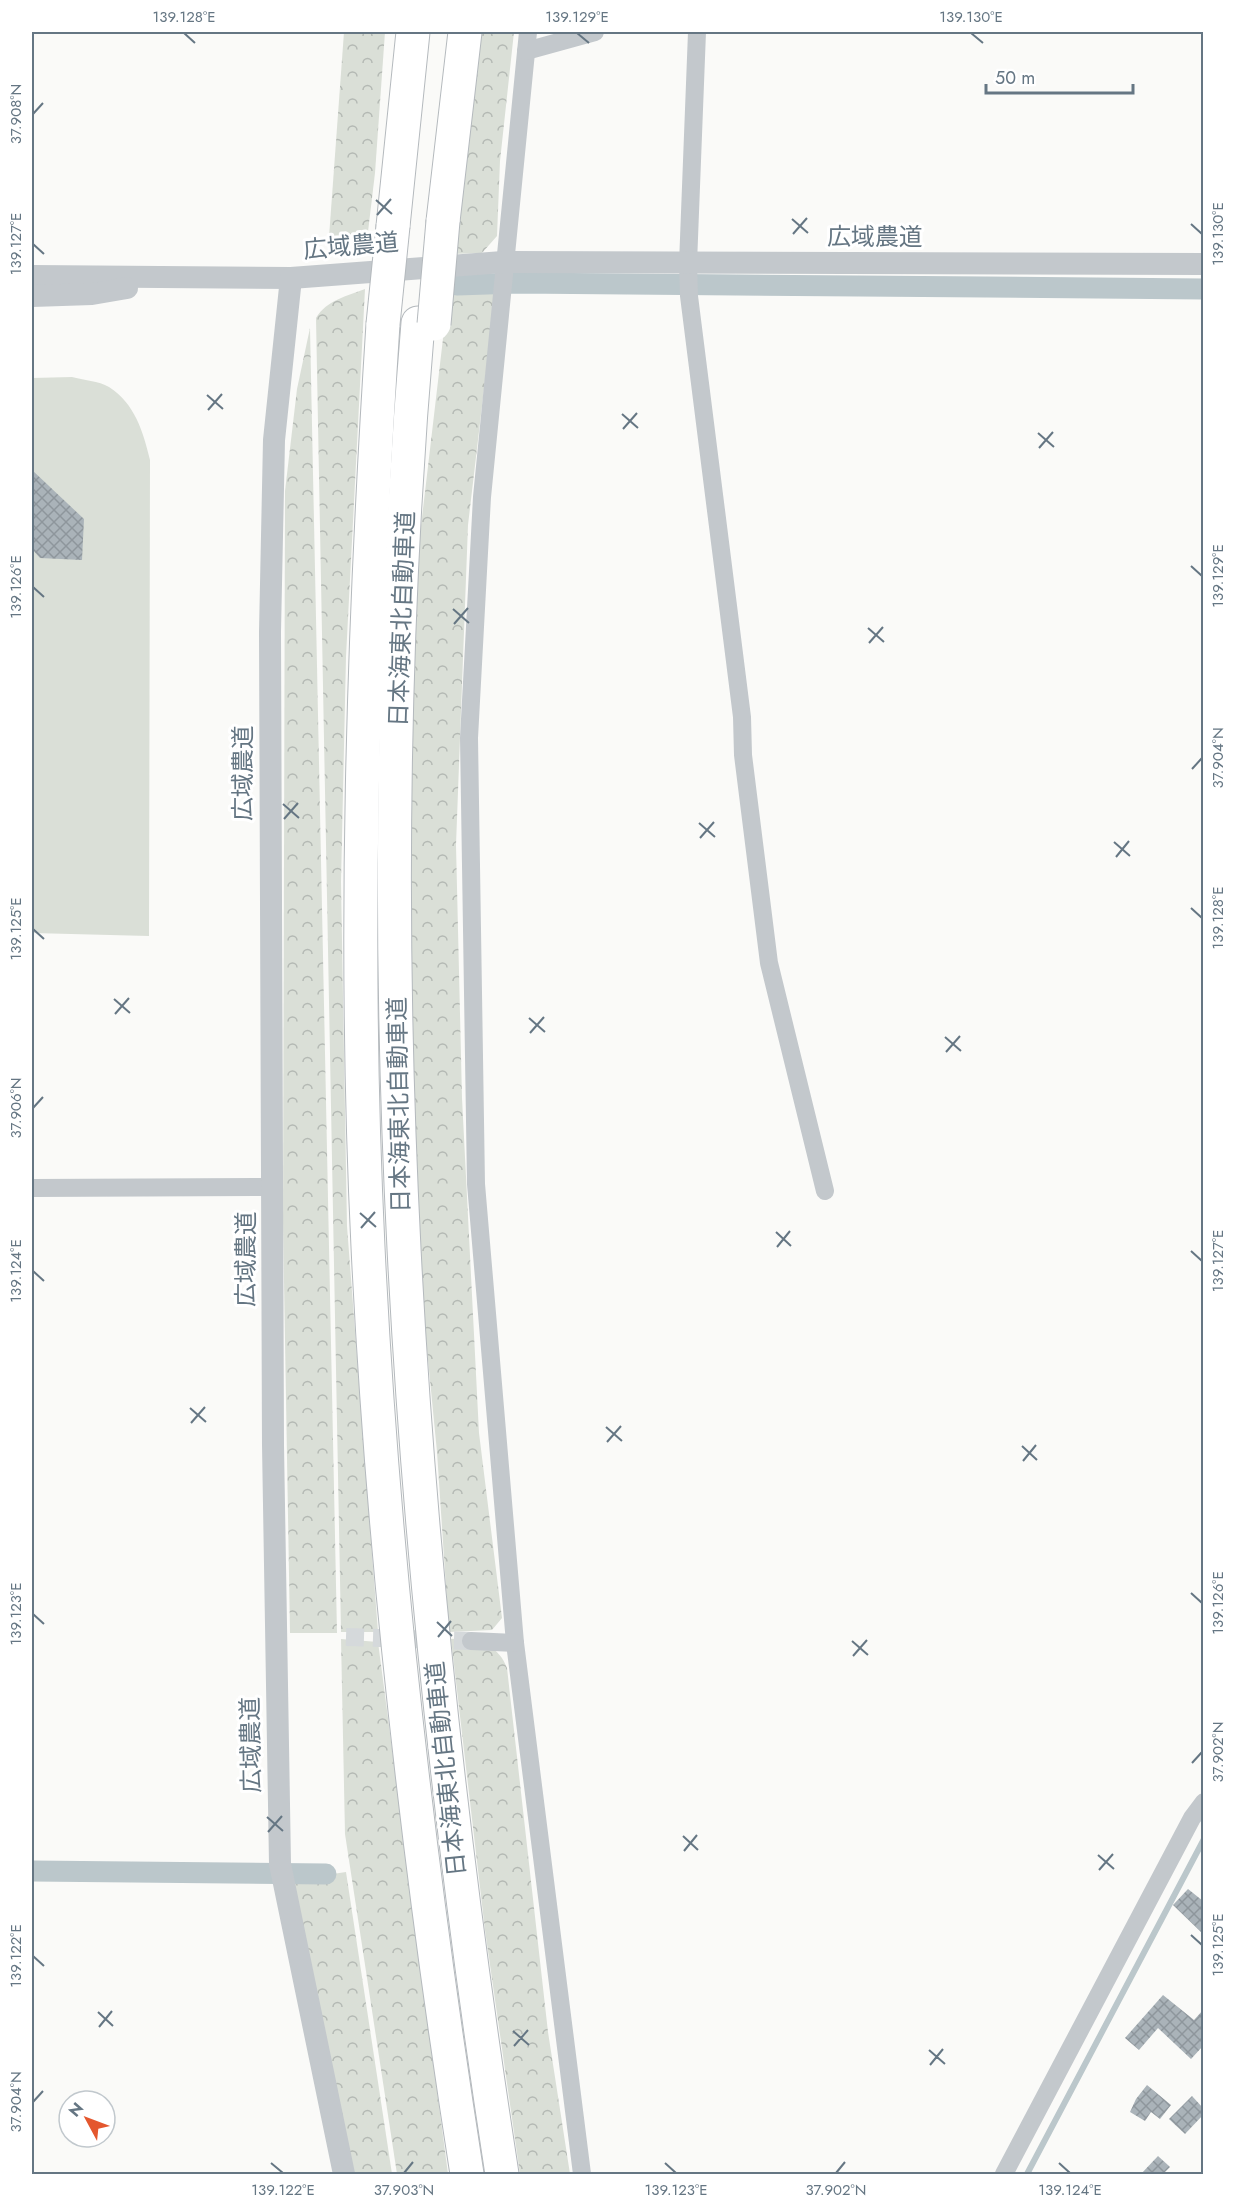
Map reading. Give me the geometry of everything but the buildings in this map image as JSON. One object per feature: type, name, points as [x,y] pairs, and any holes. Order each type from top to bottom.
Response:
[{"type":"highway","points":[[398,32],[398,178]]},
{"type":"highway","name":"日本海東北自動車道","points":[[413,32],[383,324],[371,520],[362,796],[362,1070],[368,1247],[392,1594],[408,1742],[467,2175]]},
{"type":"highway","name":"日本海東北自動車道","points":[[447,32],[426,323],[414,363],[400,626],[396,801],[396,977],[402,1252],[427,1591],[458,1880],[502,2175]]},
{"type":"highway","points":[[434,221],[465,32]]},
{"type":"street","points":[[528,32],[503,262],[482,497],[469,738],[476,1184],[515,1643],[582,2175]]},
{"type":"street","points":[[526,51],[595,32]]},
{"type":"street","points":[[697,32],[687,264],[769,963],[825,1191]]},
{"type":"street","name":"広域農道","points":[[344,2175],[280,1864],[273,1445],[270,632],[274,440],[291,279],[503,262],[1203,264]]},
{"type":"street","points":[[32,276],[291,279]]},
{"type":"street","points":[[32,296],[92,294],[178,279]]},
{"type":"street","points":[[32,1188],[273,1187]]},
{"type":"street","points":[[471,1641],[515,1643]]},
{"type":"street","points":[[1004,2175],[1192,1818],[1203,1802]]},
{"type":"green space","points":[[344,32],[385,32],[375,173],[367,240],[329,237]]},
{"type":"green space","points":[[476,32],[514,32],[500,161],[497,236],[482,253],[450,254]]},
{"type":"green space","points":[[483,275],[490,277],[495,286],[468,525],[456,845],[462,1098],[479,1433],[502,1618],[492,1630],[449,1632],[437,1452],[422,1298],[412,1033],[411,700],[417,560],[450,279]]},
{"type":"green space","points":[[365,289],[346,657],[341,882],[347,1226],[378,1632],[341,1632],[316,318],[332,303]]},
{"type":"green space","points":[[310,328],[337,1633],[290,1633],[283,1223],[285,491],[297,389]]},
{"type":"green space","points":[[72,377],[105,385],[118,394],[137,419],[150,460],[149,936],[32,933],[32,378]]},
{"type":"green space","points":[[341,1639],[378,1642],[448,2174],[397,2174],[345,1834]]},
{"type":"green space","points":[[451,1639],[469,1639],[485,1644],[498,1653],[507,1668],[548,2032],[570,2174],[520,2174],[485,1930]]},
{"type":"green space","points":[[346,1872],[392,2174],[350,2174],[293,1880]]},
{"type":"waterway","points":[[457,285],[518,283],[1204,289]]},
{"type":"waterway","points":[[1027,2174],[1204,1839]]},
{"type":"waterway","points":[[32,1871],[326,1874]]},
{"type":"tunnel","points":[[346,1637],[471,1641]]}]
